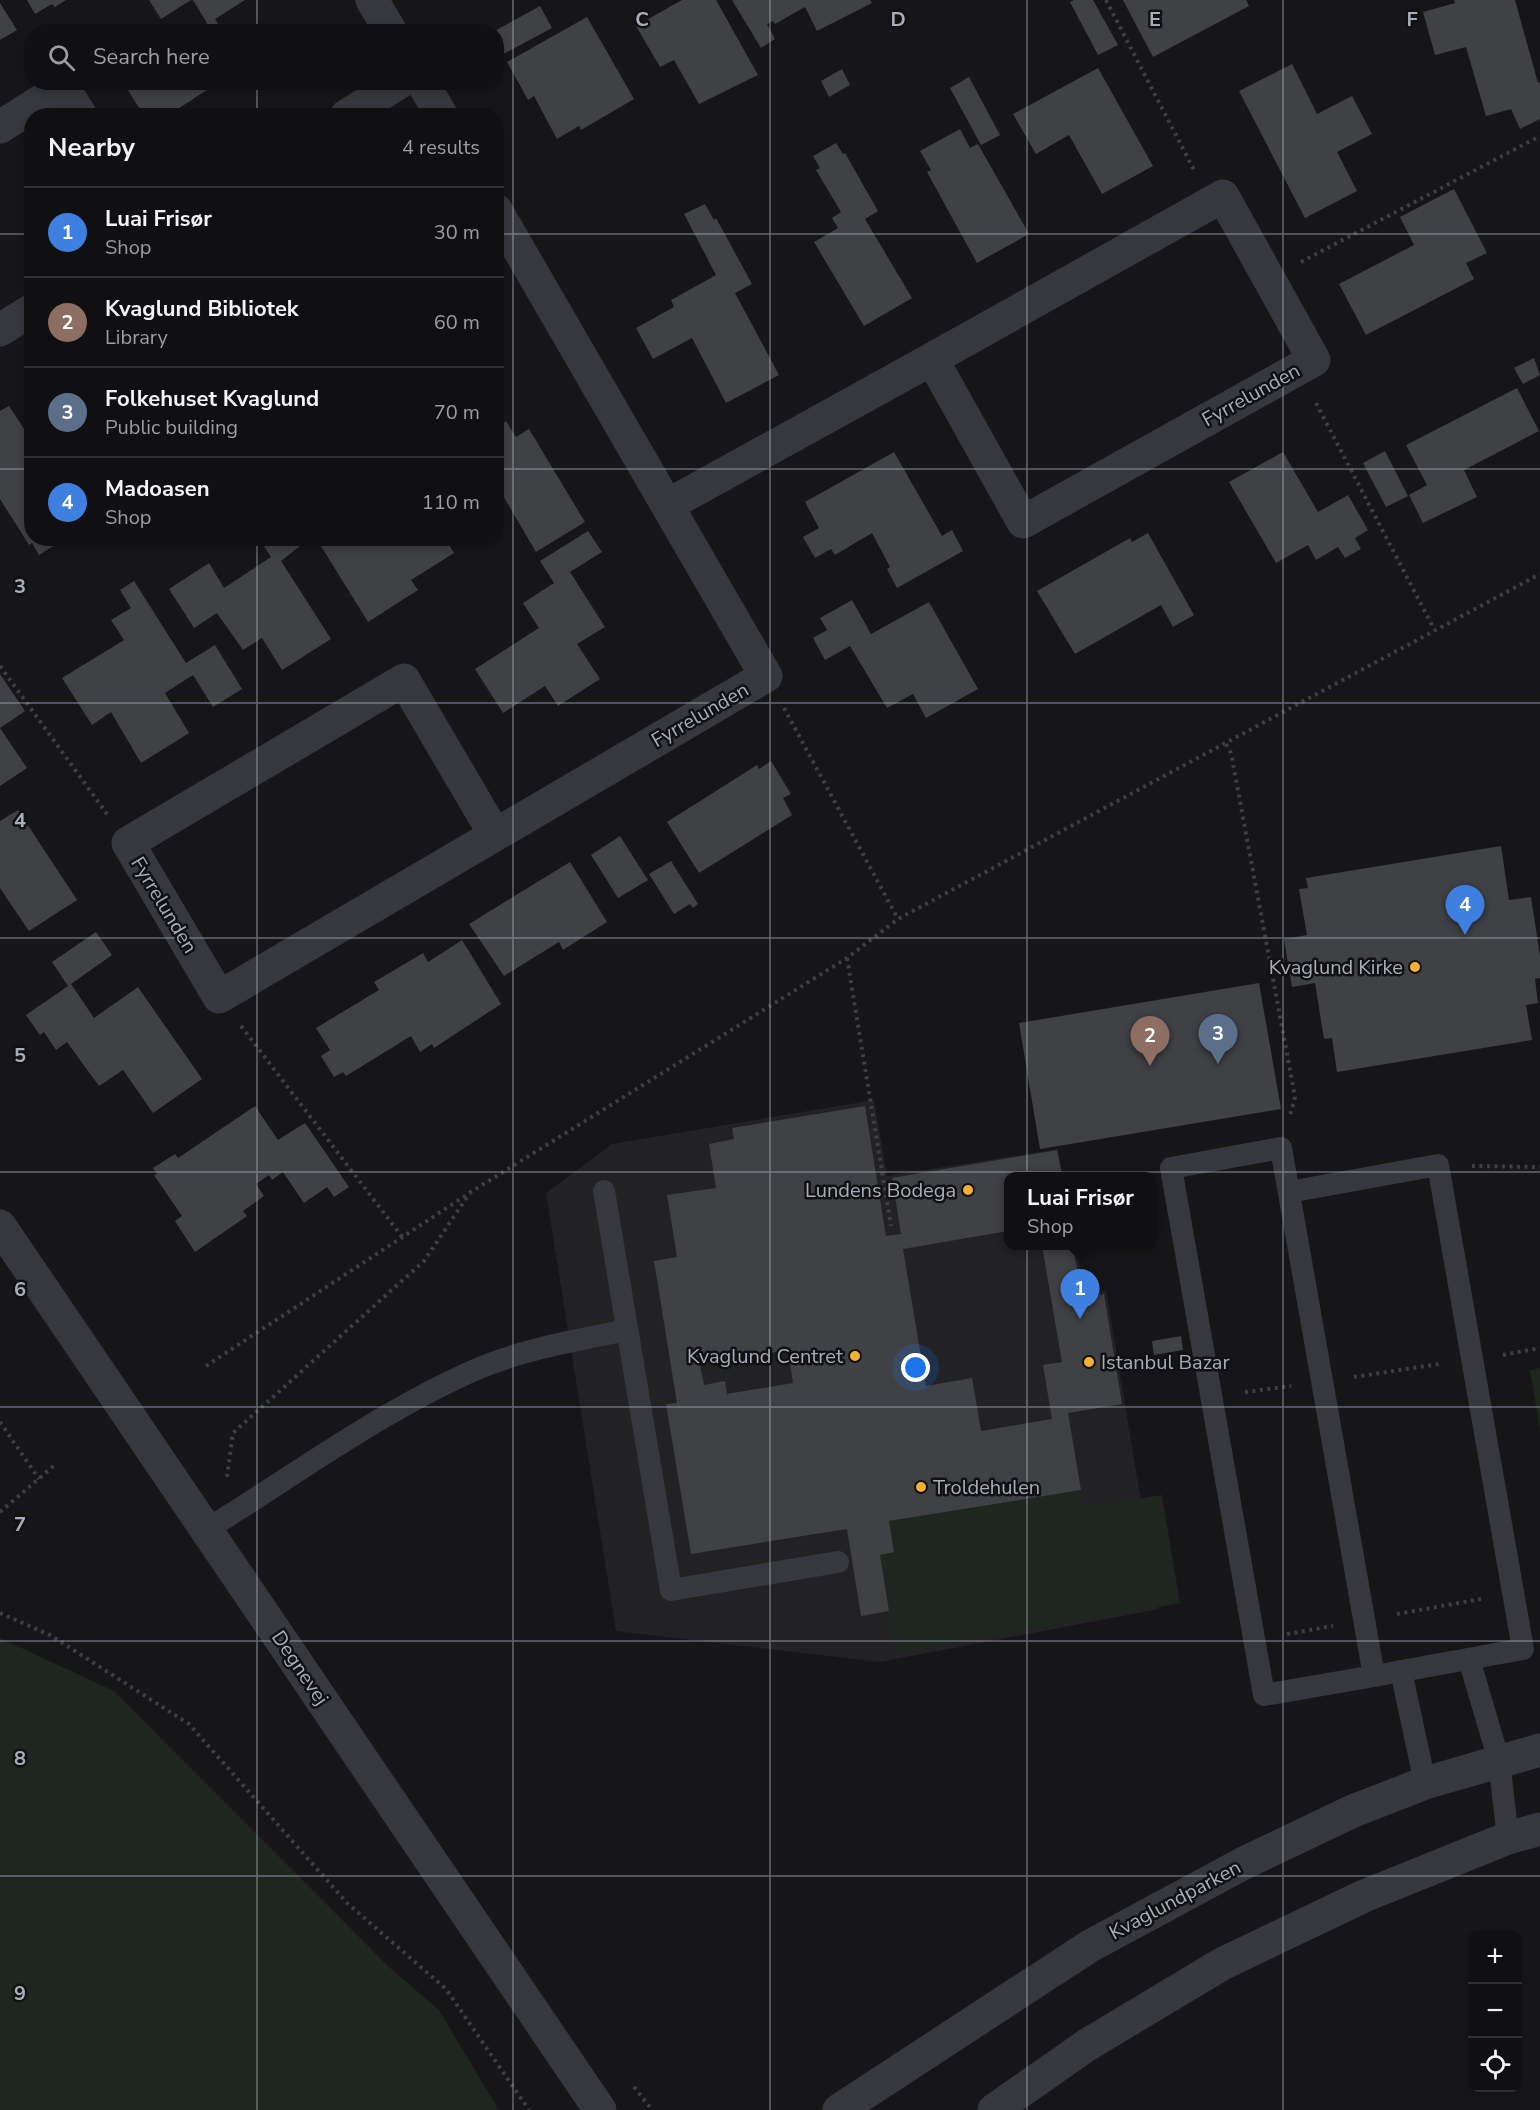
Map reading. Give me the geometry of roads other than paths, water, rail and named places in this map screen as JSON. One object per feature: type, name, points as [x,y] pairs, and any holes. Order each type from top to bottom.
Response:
[{"type":"street","points":[[372,0],[386,24]]},
{"type":"street","points":[[30,108],[58,90]]},
{"type":"street","points":[[65,90],[76,108]]},
{"type":"street","points":[[359,108],[387,90]]},
{"type":"street","points":[[427,90],[437,108]]},
{"type":"street","points":[[0,127],[24,112]]},
{"type":"street","name":"Fyrrelunden","points":[[1223,196],[1314,360],[1023,522],[932,359],[1223,196]]},
{"type":"street","name":"Fyrrelunden","points":[[495,835],[404,680],[128,843],[219,997],[766,676],[504,224]]},
{"type":"street","points":[[0,330],[24,315]]},
{"type":"street","points":[[668,505],[932,359]]},
{"type":"street","name":"Degnevej","points":[[0,1226],[600,2110]]},
{"type":"street","name":"Kvaglundparken","points":[[839,2110],[1090,1946],[1244,1863],[1353,1811],[1425,1783],[1540,1750]]},
{"type":"street","points":[[994,2110],[1087,2045],[1222,1964],[1364,1896],[1508,1838],[1540,1829]]},
{"type":"lane","points":[[1289,1192],[1438,1165],[1473,1360],[1523,1649],[1374,1676],[1264,1695],[1171,1168],[1281,1148],[1374,1676]]},
{"type":"lane","points":[[604,1191],[671,1590],[838,1562]]},
{"type":"lane","points":[[206,1530],[412,1399],[479,1368],[557,1344],[627,1330]]},
{"type":"lane","points":[[1469,1659],[1499,1761],[1508,1838]]},
{"type":"lane","points":[[1401,1671],[1425,1783]]},
{"type":"place","name":"Madoasen","points":[[1465,935]]},
{"type":"place","name":"Kvaglund Kirke","points":[[1415,967]]},
{"type":"place","name":"Folkehuset Kvaglund","points":[[1218,1064]]},
{"type":"place","name":"Kvaglund Bibliotek","points":[[1150,1066]]},
{"type":"place","name":"Lundens Bodega","points":[[968,1190]]},
{"type":"place","name":"Luai Frisør","points":[[1080,1319]]},
{"type":"place","name":"Kvaglund Centret","points":[[855,1356]]},
{"type":"place","name":"Istanbul Bazar","points":[[1089,1362]]},
{"type":"place","name":"Troldehulen","points":[[921,1487]]}]
